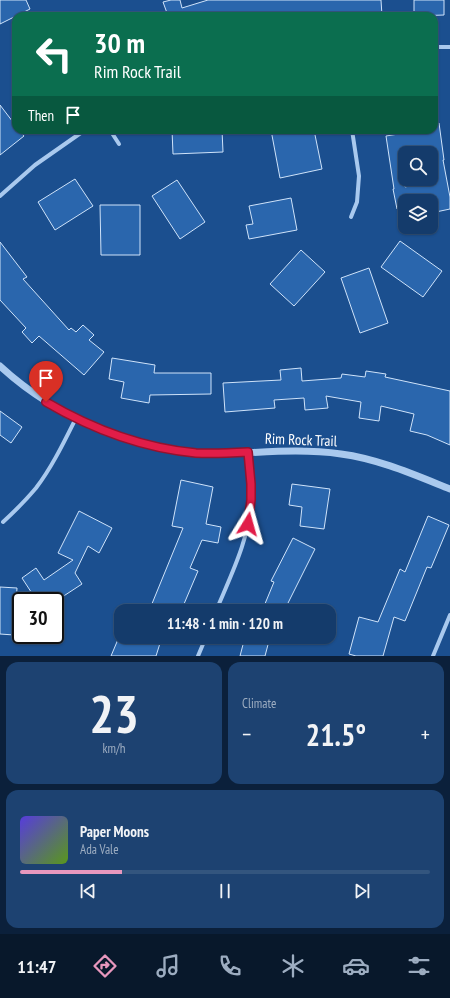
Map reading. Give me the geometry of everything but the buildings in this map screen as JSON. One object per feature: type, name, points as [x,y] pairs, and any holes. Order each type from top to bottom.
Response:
[{"type":"street","points":[[438,47],[450,47]]},
{"type":"street","points":[[0,196],[35,165],[79,134]]},
{"type":"street","points":[[112,134],[118,144]]},
{"type":"street","points":[[351,217],[357,202],[360,176],[353,134]]},
{"type":"street","name":"Rim Rock Trail","points":[[0,366],[36,395],[59,409],[114,434],[146,444],[206,453],[308,451],[340,454],[391,466],[450,489]]},
{"type":"street","points":[[3,522],[36,488],[49,469],[76,418]]},
{"type":"street","points":[[219,604],[241,551],[248,524],[251,500],[248,452]]},
{"type":"street","points":[[433,656],[450,615]]},
{"type":"street","points":[[198,656],[203,644]]},
{"type":"route","points":[[46,402],[91,425],[146,444],[197,453],[217,454],[248,452],[251,500],[248,524]]}]
